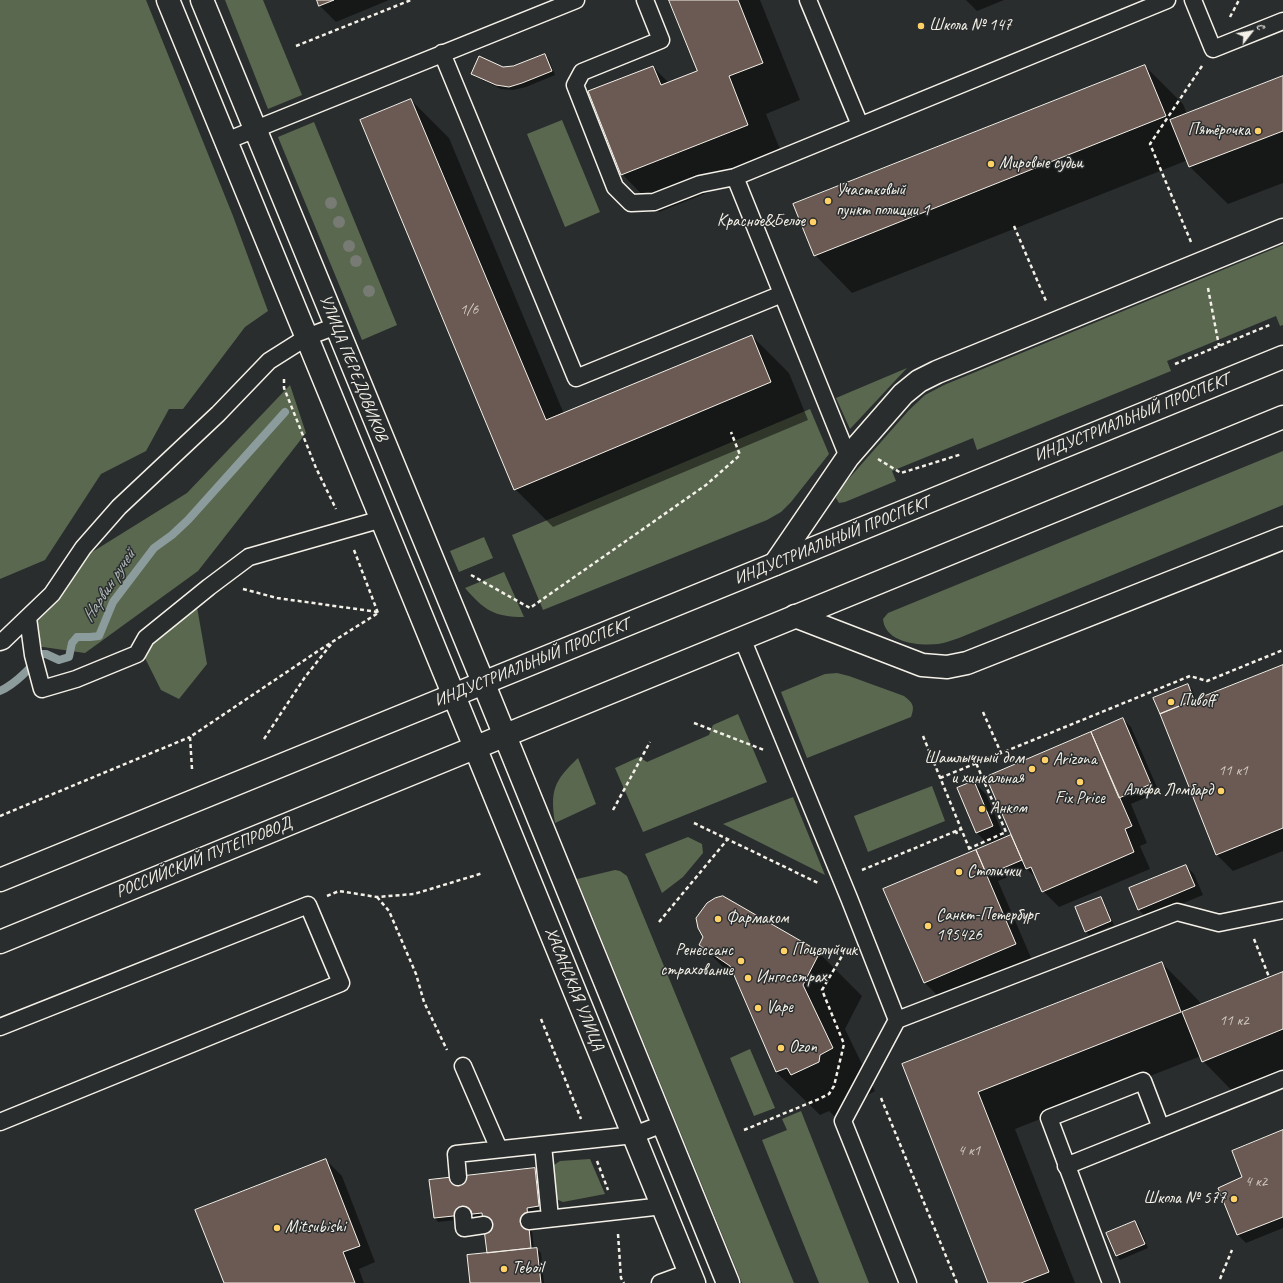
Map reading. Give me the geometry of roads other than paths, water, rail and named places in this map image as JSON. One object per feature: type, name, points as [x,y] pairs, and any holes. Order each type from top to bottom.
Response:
[{"type":"street","name":"УЛИЦА ПЕРЕДОВИКОВ","points":[[168,0],[454,695]]},
{"type":"street","name":"УЛИЦА ПЕРЕДОВИКОВ","points":[[202,0],[505,735]]},
{"type":"street","points":[[775,564],[848,457],[903,394],[919,381],[937,372],[1283,230]]},
{"type":"street","name":"ИНДУСТРИАЛЬНЫЙ ПРОСПЕКТ","points":[[0,880],[1283,357]]},
{"type":"street","points":[[476,747],[1283,416]]},
{"type":"street","points":[[795,616],[922,665],[946,667],[967,663],[1283,538]]},
{"type":"street","name":"ХАСАНСКАЯ УЛИЦА","points":[[454,695],[692,1277]]},
{"type":"street","name":"ХАСАНСКАЯ УЛИЦА","points":[[505,735],[728,1283]]},
{"type":"street","name":"РОССИЙСКИЙ ПУТЕПРОВОД","points":[[0,942],[476,747]]},
{"type":"lane","points":[[226,141],[576,0]]},
{"type":"lane","points":[[645,0],[661,40],[582,72],[575,85],[615,187],[631,203],[654,202],[700,184],[735,176],[1167,0]]},
{"type":"lane","points":[[808,0],[860,125]]},
{"type":"lane","points":[[1193,0],[1213,49],[1283,21]]},
{"type":"lane","points":[[442,54],[576,378],[782,294]]},
{"type":"lane","points":[[735,176],[848,457]]},
{"type":"lane","points":[[0,642],[28,618],[52,594],[83,548],[119,507],[218,414],[269,361],[307,338],[336,326]]},
{"type":"lane","points":[[28,618],[33,655],[42,689],[76,679],[136,654],[146,638],[249,557],[382,519]]},
{"type":"lane","points":[[742,638],[849,898],[897,1020]]},
{"type":"lane","points":[[0,1027],[308,905],[341,983],[0,1122]]},
{"type":"lane","points":[[908,1283],[843,1121],[897,1020],[1177,912],[1219,924],[1283,910]]},
{"type":"lane","points":[[463,1066],[499,1149]]},
{"type":"lane","points":[[1066,1166],[1283,1079]]},
{"type":"lane","points":[[1111,1283],[1049,1118],[1143,1081],[1161,1128]]},
{"type":"lane","points":[[458,1177],[456,1154],[634,1135],[663,1124]]},
{"type":"lane","points":[[543,1144],[550,1218]]},
{"type":"lane","points":[[529,1221],[663,1206]]},
{"type":"lane","points":[[463,1215],[464,1228],[484,1225]]},
{"type":"lane","points":[[660,1283],[692,1277]]},
{"type":"waterway","name":"Нарвин ручей","points":[[0,691],[18,679],[42,654],[46,654],[59,660],[69,657],[72,643],[77,637],[99,636],[113,602],[154,548],[172,535],[188,520],[285,412]]},
{"type":"place","name":"Школа № 147","points":[[921,26]]},
{"type":"place","name":"Пятёрочка","points":[[1258,131]]},
{"type":"place","name":"Мировые судьи","points":[[991,164]]},
{"type":"place","name":"Участковый пункт полиции 1","points":[[828,201]]},
{"type":"place","name":"Красное&Белое","points":[[813,222]]},
{"type":"place","name":"Пивoff","points":[[1171,702]]},
{"type":"place","name":"Arizona","points":[[1045,760]]},
{"type":"place","name":"Шашлычный дом и хинкальная","points":[[1032,769]]},
{"type":"place","name":"Fix Price","points":[[1080,782]]},
{"type":"place","name":"Альфа Ломбард","points":[[1221,791]]},
{"type":"place","name":"Анком","points":[[982,809]]},
{"type":"place","name":"Столички","points":[[959,872]]},
{"type":"place","name":"Фармаком","points":[[718,919]]},
{"type":"place","name":"Санкт-Петербург 195426","points":[[928,926]]},
{"type":"place","name":"Поцелуйчик","points":[[784,951]]},
{"type":"place","name":"Ренессанс страхование","points":[[741,961]]},
{"type":"place","name":"Ингосстрах","points":[[748,978]]},
{"type":"place","name":"Vape","points":[[758,1008]]},
{"type":"place","name":"Ozon","points":[[781,1048]]},
{"type":"place","name":"Школа № 577","points":[[1234,1199]]},
{"type":"place","name":"Mitsubishi","points":[[277,1228]]},
{"type":"place","name":"Teboil","points":[[504,1269]]}]
